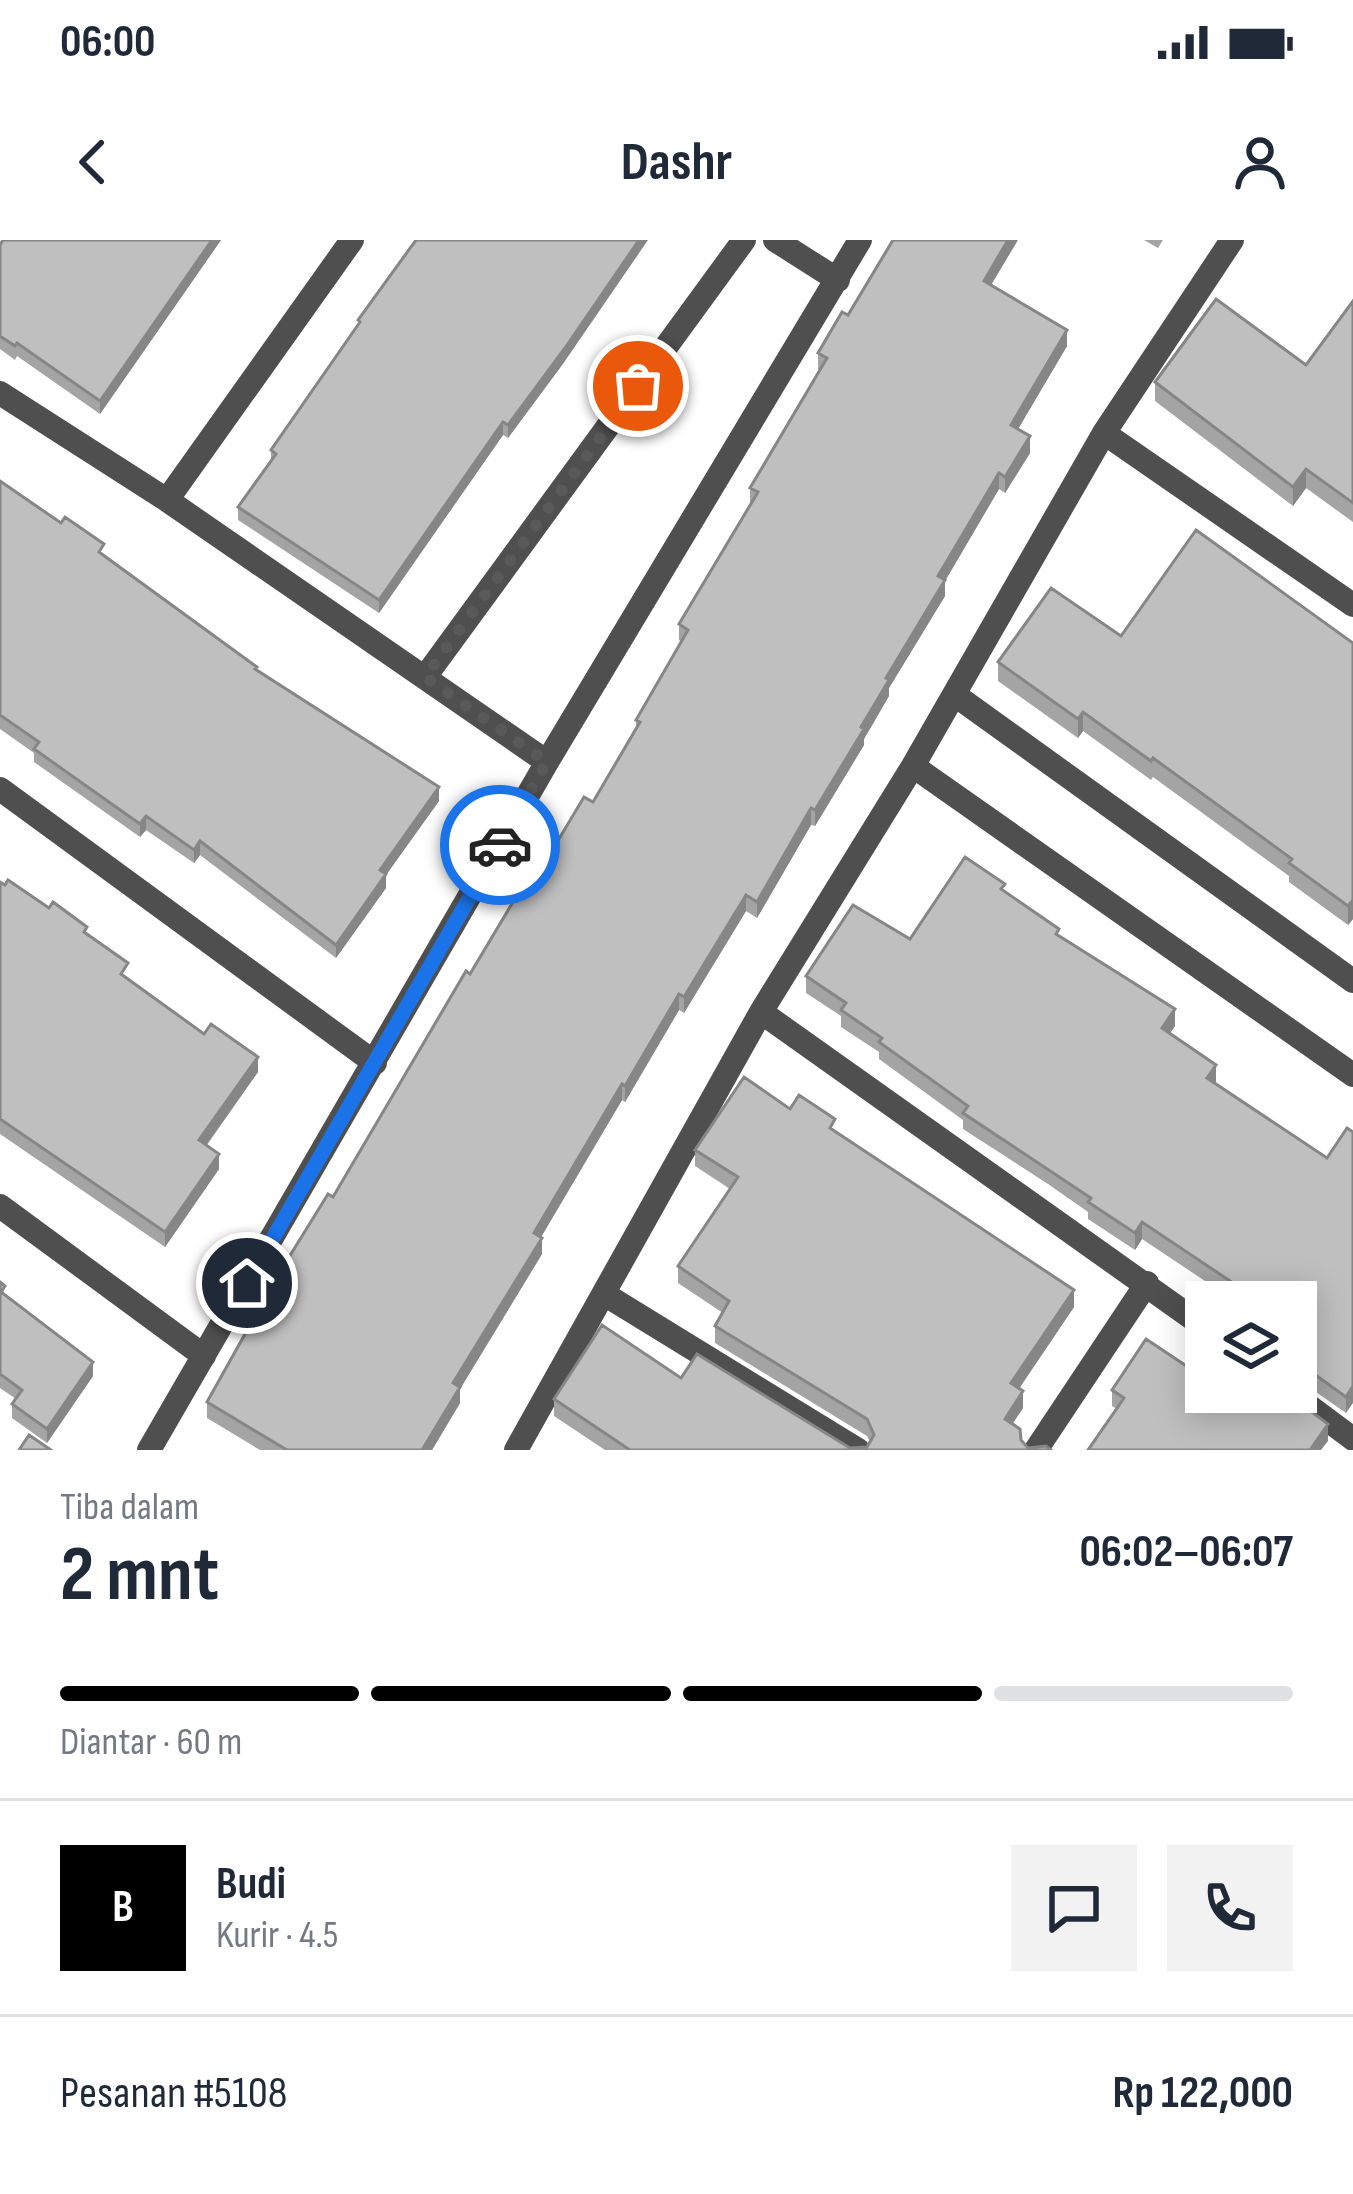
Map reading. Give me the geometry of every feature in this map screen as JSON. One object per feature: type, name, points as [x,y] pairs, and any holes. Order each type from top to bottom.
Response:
[{"type":"street","points":[[167,500],[352,240]]},
{"type":"street","points":[[425,677],[744,240]]},
{"type":"street","points":[[775,240],[838,280]]},
{"type":"street","points":[[149,1450],[547,762],[860,240]]},
{"type":"street","points":[[516,1450],[761,1012],[913,766],[1104,433],[1232,240]]},
{"type":"street","points":[[0,393],[167,500],[547,762]]},
{"type":"street","points":[[1104,433],[1353,604]]},
{"type":"street","points":[[955,694],[1353,981]]},
{"type":"street","points":[[913,766],[1353,1076]]},
{"type":"street","points":[[0,790],[375,1063]]},
{"type":"street","points":[[761,1012],[1185,1312]]},
{"type":"street","points":[[0,1206],[204,1356]]},
{"type":"street","points":[[1036,1450],[1147,1283]]},
{"type":"street","points":[[604,1294],[858,1450]]},
{"type":"street","points":[[1317,1412],[1353,1439]]},
{"type":"building","points":[[3,240],[212,240],[100,401],[0,336]]},
{"type":"building","points":[[416,240],[639,240],[508,425],[503,422],[379,600],[238,507],[276,454],[271,450]]},
{"type":"building","points":[[893,240],[1008,240],[984,281],[1067,330],[1011,425],[1030,436],[1005,477],[999,473],[938,576],[945,580],[815,810],[811,808],[757,902],[746,895],[684,997],[679,994],[625,1086],[622,1084],[534,1233],[542,1238],[453,1383],[460,1387],[422,1450],[287,1450],[207,1402],[278,1275],[328,1194],[333,1197],[466,971],[470,974],[541,855],[547,859],[584,797],[593,802],[688,630],[679,624],[758,492],[750,488],[827,358],[818,353],[842,312],[848,315]]},
{"type":"building","points":[[1216,299],[1306,365],[1353,301],[1353,503],[1306,469],[1293,487],[1155,382]]},
{"type":"building","points":[[0,481],[61,523],[65,517],[104,544],[99,552],[255,669],[439,787],[380,870],[386,874],[336,945],[200,841],[194,850],[146,816],[140,824],[34,749],[39,742],[0,715]]},
{"type":"building","points":[[1196,530],[1353,643],[1353,900],[1348,906],[1153,758],[1151,761],[1083,712],[1078,719],[998,662],[1051,588],[1121,636]]},
{"type":"building","points":[[965,857],[1059,929],[1056,934],[1175,1009],[1162,1028],[1216,1065],[1207,1078],[1327,1158],[1347,1128],[1353,1132],[1353,1386],[1346,1397],[1317,1376],[1317,1281],[1230,1281],[1142,1222],[1135,1233],[963,1113],[968,1106],[879,1042],[882,1038],[841,1010],[846,1003],[806,976],[853,905],[910,939]]},
{"type":"building","points":[[8,880],[49,908],[53,902],[87,927],[84,932],[128,963],[121,974],[204,1034],[211,1024],[258,1057],[199,1140],[219,1154],[165,1232],[0,1119],[0,882],[5,885]]},
{"type":"building","points":[[744,1077],[790,1109],[799,1095],[835,1119],[830,1128],[1074,1290],[1011,1383],[1023,1391],[1005,1419],[1020,1429],[1028,1448],[1051,1450],[630,1450],[554,1399],[602,1325],[681,1378],[697,1354],[850,1448],[867,1447],[874,1435],[867,1419],[715,1326],[729,1301],[678,1266],[738,1177],[695,1150]]},
{"type":"building","points":[[0,1282],[5,1286],[1,1292],[93,1362],[47,1429],[12,1404],[22,1390],[0,1374]]},
{"type":"building","points":[[1146,1339],[1185,1365],[1185,1413],[1313,1413],[1328,1424],[1310,1450],[1088,1450],[1124,1398],[1112,1390]]},
{"type":"building","points":[[29,1435],[51,1450],[19,1450]]},
{"type":"way so far","points":[[500,845],[547,762],[425,677],[638,386]]},
{"type":"route","points":[[247,1283],[500,845]]}]
